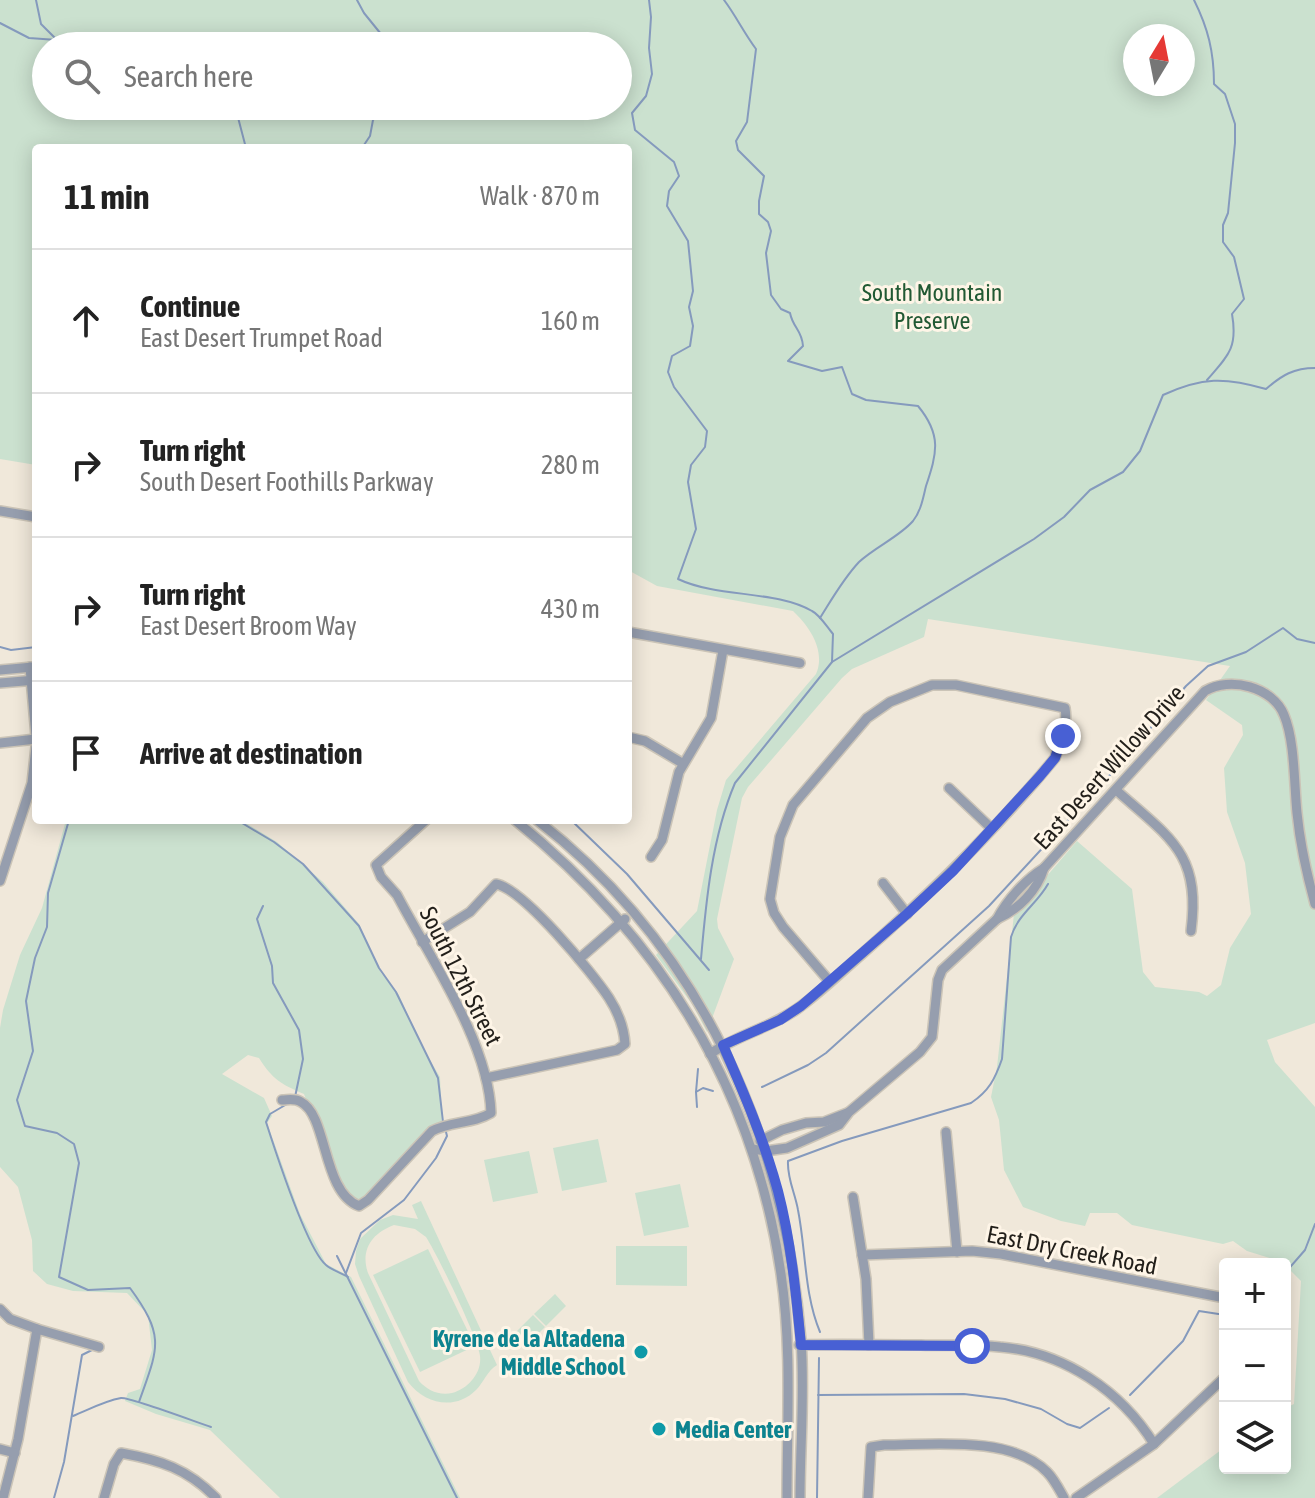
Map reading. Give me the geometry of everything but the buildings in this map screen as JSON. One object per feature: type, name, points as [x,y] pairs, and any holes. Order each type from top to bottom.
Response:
[{"type":"street","points":[[0,511],[32,516]]},
{"type":"street","points":[[632,633],[800,663]]},
{"type":"street","points":[[651,857],[662,840],[682,763],[711,718],[723,650]]},
{"type":"street","points":[[0,670],[32,667]]},
{"type":"street","points":[[0,683],[32,680]]},
{"type":"street","points":[[710,1054],[723,1045],[780,1020],[830,982],[953,871],[1055,758],[1067,717],[1065,708],[1058,704],[944,684],[932,685],[877,711],[793,805],[780,837],[770,899],[783,927],[830,982]]},
{"type":"street","name":"East Desert Willow Drive","points":[[752,1149],[787,1148],[839,1125],[849,1112],[935,1038],[938,980],[942,970],[997,919],[1205,691],[1217,684],[1259,690],[1273,698],[1285,716],[1297,815],[1315,904]]},
{"type":"street","points":[[0,743],[32,738]]},
{"type":"street","points":[[632,738],[645,741],[682,763]]},
{"type":"street","points":[[0,881],[32,783]]},
{"type":"street","points":[[949,788],[991,828]]},
{"type":"street","points":[[1116,790],[1169,837],[1180,851],[1193,887],[1191,931]]},
{"type":"street","name":"South 12th Street","points":[[282,1100],[303,1102],[311,1113],[336,1182],[350,1203],[359,1206],[432,1131],[483,1118],[491,1113],[486,1078],[472,1036],[397,895],[381,877],[376,865],[417,824]]},
{"type":"street","points":[[520,824],[580,876],[623,921],[671,986],[735,1104],[752,1149],[774,1234],[783,1285],[787,1345],[787,1498]]},
{"type":"street","points":[[542,824],[589,866],[633,912],[681,976],[723,1045],[762,1139],[786,1231],[801,1345],[800,1498]]},
{"type":"street","points":[[883,883],[907,914]]},
{"type":"street","points":[[422,942],[470,912],[496,884],[505,885],[579,959],[619,1016],[625,1044],[617,1050],[486,1078]]},
{"type":"street","points":[[579,959],[633,912]]},
{"type":"street","name":"East Desert Willow Drive","points":[[752,1149],[762,1139],[782,1130],[824,1122],[849,1112]]},
{"type":"street","points":[[946,1132],[957,1252]]},
{"type":"street","points":[[853,1197],[869,1316],[869,1345]]},
{"type":"street","name":"East Dry Creek Road","points":[[862,1255],[957,1252],[1030,1259],[1219,1297]]},
{"type":"street","points":[[0,1309],[10,1319],[99,1347]]},
{"type":"street","points":[[3,1498],[15,1453],[37,1329]]},
{"type":"street","points":[[787,1345],[1002,1347],[1048,1356],[1086,1375],[1114,1395],[1133,1414],[1154,1444]]},
{"type":"street","points":[[1076,1498],[1154,1444],[1219,1383]]},
{"type":"street","points":[[868,1498],[871,1447],[974,1445],[1010,1451],[1047,1472],[1064,1498]]},
{"type":"street","points":[[0,1449],[15,1453]]},
{"type":"street","points":[[104,1498],[114,1464],[121,1453],[179,1468],[194,1477],[216,1498]]},
{"type":"green space","name":"South Mountain Preserve","points":[[0,0],[1315,0],[1315,1023],[1267,1040],[1275,1062],[1315,1107],[1315,1498],[1157,1498],[1219,1452],[1219,1474],[1291,1474],[1291,1405],[1294,1404],[1301,1281],[1291,1271],[1291,1258],[1269,1258],[1247,1251],[1233,1241],[1223,1244],[1132,1225],[1117,1213],[1090,1213],[1085,1226],[1023,1207],[1004,1170],[999,1120],[991,1097],[1014,914],[1077,841],[1132,889],[1143,972],[1155,987],[1199,992],[1207,996],[1221,985],[1230,948],[1251,914],[1245,863],[1227,812],[1224,768],[1243,735],[1242,725],[1206,700],[1230,666],[928,619],[924,637],[852,669],[748,787],[742,798],[717,919],[718,928],[734,959],[707,1032],[692,1004],[656,955],[697,911],[726,780],[816,674],[819,657],[815,640],[793,611],[657,586],[632,572],[632,144],[32,144],[32,464],[0,459]]},
{"type":"green space","points":[[65,824],[248,824],[277,842],[323,882],[359,924],[381,973],[399,995],[420,1043],[440,1077],[442,1126],[359,1206],[336,1182],[304,1094],[278,1080],[259,1058],[248,1055],[222,1074],[264,1098],[272,1116],[267,1123],[300,1214],[326,1264],[351,1277],[460,1498],[280,1498],[210,1430],[125,1401],[128,1393],[140,1389],[152,1350],[148,1315],[127,1293],[73,1291],[47,1284],[33,1271],[32,1240],[18,1187],[0,1167],[0,1028],[20,955],[42,908]]},
{"type":"green space","points":[[598,1139],[607,1182],[562,1191],[553,1148]]},
{"type":"green space","points":[[529,1151],[538,1193],[493,1202],[484,1160]]},
{"type":"green space","points":[[680,1184],[689,1227],[644,1236],[635,1193]]},
{"type":"green space","points":[[421,1201],[497,1365],[476,1390],[459,1401],[431,1400],[408,1382],[355,1264],[360,1239],[380,1220],[393,1215],[418,1219],[412,1205]],"holes":[[[394,1225],[415,1229],[426,1237],[439,1261],[478,1347],[480,1362],[473,1379],[452,1393],[434,1392],[419,1381],[366,1265],[370,1243],[386,1228]]]},
{"type":"green space","points":[[616,1246],[687,1246],[687,1286],[616,1285]]},
{"type":"green space","points":[[428,1249],[475,1346],[420,1372],[373,1275]]},
{"type":"green space","points":[[555,1294],[566,1306],[546,1326],[534,1314]]},
{"type":"green space","points":[[533,1315],[545,1327],[525,1347],[513,1335]]},
{"type":"waterway","points":[[36,0],[41,24],[49,32]]},
{"type":"waterway","points":[[357,0],[379,32]]},
{"type":"waterway","points":[[649,0],[652,74],[646,96],[632,113],[635,130],[674,162],[679,176],[669,191],[667,206],[688,241],[693,291],[689,307],[693,326],[690,346],[672,356],[668,372],[674,387],[707,431],[705,447],[691,465],[688,482],[696,529],[678,579],[711,589],[782,600],[812,611],[833,634],[832,662]]},
{"type":"waterway","points":[[724,0],[756,49],[747,122],[736,141],[738,150],[764,176],[759,214],[768,222],[771,231],[766,253],[771,295],[781,309],[790,313],[803,346],[788,361],[822,371],[842,367],[852,394],[866,400],[918,406],[934,435],[933,464],[916,517],[901,532],[859,562],[820,618]]},
{"type":"waterway","points":[[1194,0],[1209,40],[1214,84],[1225,94],[1235,124],[1223,242],[1234,257],[1244,299],[1232,314],[1234,335],[1230,351],[1207,380]]},
{"type":"waterway","points":[[0,23],[32,38]]},
{"type":"waterway","points":[[239,120],[245,144]]},
{"type":"waterway","points":[[365,144],[370,136],[373,120]]},
{"type":"waterway","points":[[701,959],[715,847],[735,783],[832,662],[1034,539],[1064,517],[1090,490],[1123,472],[1140,451],[1163,395],[1190,385],[1214,381],[1238,382],[1266,389],[1289,373],[1315,368]]},
{"type":"waterway","points":[[762,1087],[826,1053],[989,906],[1121,763],[1186,686],[1208,666],[1246,652],[1283,628],[1297,639],[1315,643]]},
{"type":"waterway","points":[[0,647],[11,650],[32,647]]},
{"type":"waterway","points":[[68,824],[48,893],[47,927],[35,958],[26,1001],[33,1051],[17,1100],[25,1126],[57,1133],[74,1144],[79,1163],[59,1277],[88,1290],[130,1288],[154,1331],[154,1355],[139,1402]]},
{"type":"waterway","points":[[244,824],[303,864],[359,926],[438,1078],[443,1122]]},
{"type":"waterway","points":[[575,824],[627,874],[709,970]]},
{"type":"waterway","points":[[820,1332],[811,1303],[801,1225],[788,1161],[842,1141],[971,1103],[987,1089],[1002,1059],[1011,937],[1018,922],[1048,884]]},
{"type":"waterway","points":[[263,906],[257,919],[272,966],[273,983],[299,1030],[303,1059],[295,1097]]},
{"type":"waterway","points":[[697,1107],[698,1069]]},
{"type":"waterway","points":[[696,1092],[703,1088],[713,1091]]},
{"type":"waterway","points":[[287,1104],[270,1114],[266,1122],[284,1175],[318,1255],[328,1267],[348,1277]]},
{"type":"waterway","points":[[346,1273],[361,1233],[404,1200],[436,1158],[447,1136],[445,1128]]},
{"type":"waterway","points":[[1291,1266],[1305,1250],[1315,1224]]},
{"type":"waterway","points":[[337,1256],[457,1498]]},
{"type":"waterway","points":[[1130,1395],[1183,1341],[1199,1311],[1219,1314]]},
{"type":"waterway","points":[[54,1498],[64,1462],[82,1355],[94,1349]]},
{"type":"waterway","points":[[817,1498],[819,1358]]},
{"type":"waterway","points":[[818,1395],[964,1394],[1005,1399],[1041,1409],[1080,1428],[1109,1408]]},
{"type":"waterway","points":[[73,1416],[121,1398],[211,1427]]},
{"type":"place","name":"Kyrene de la Altadena Middle School","points":[[641,1352]]},
{"type":"place","name":"Media Center","points":[[659,1429]]},
{"type":"route","points":[[972,1346],[801,1345],[794,1272],[778,1192],[752,1112],[723,1045],[780,1020],[801,1006],[907,914],[953,871],[1040,776],[1055,758],[1063,736]]}]
